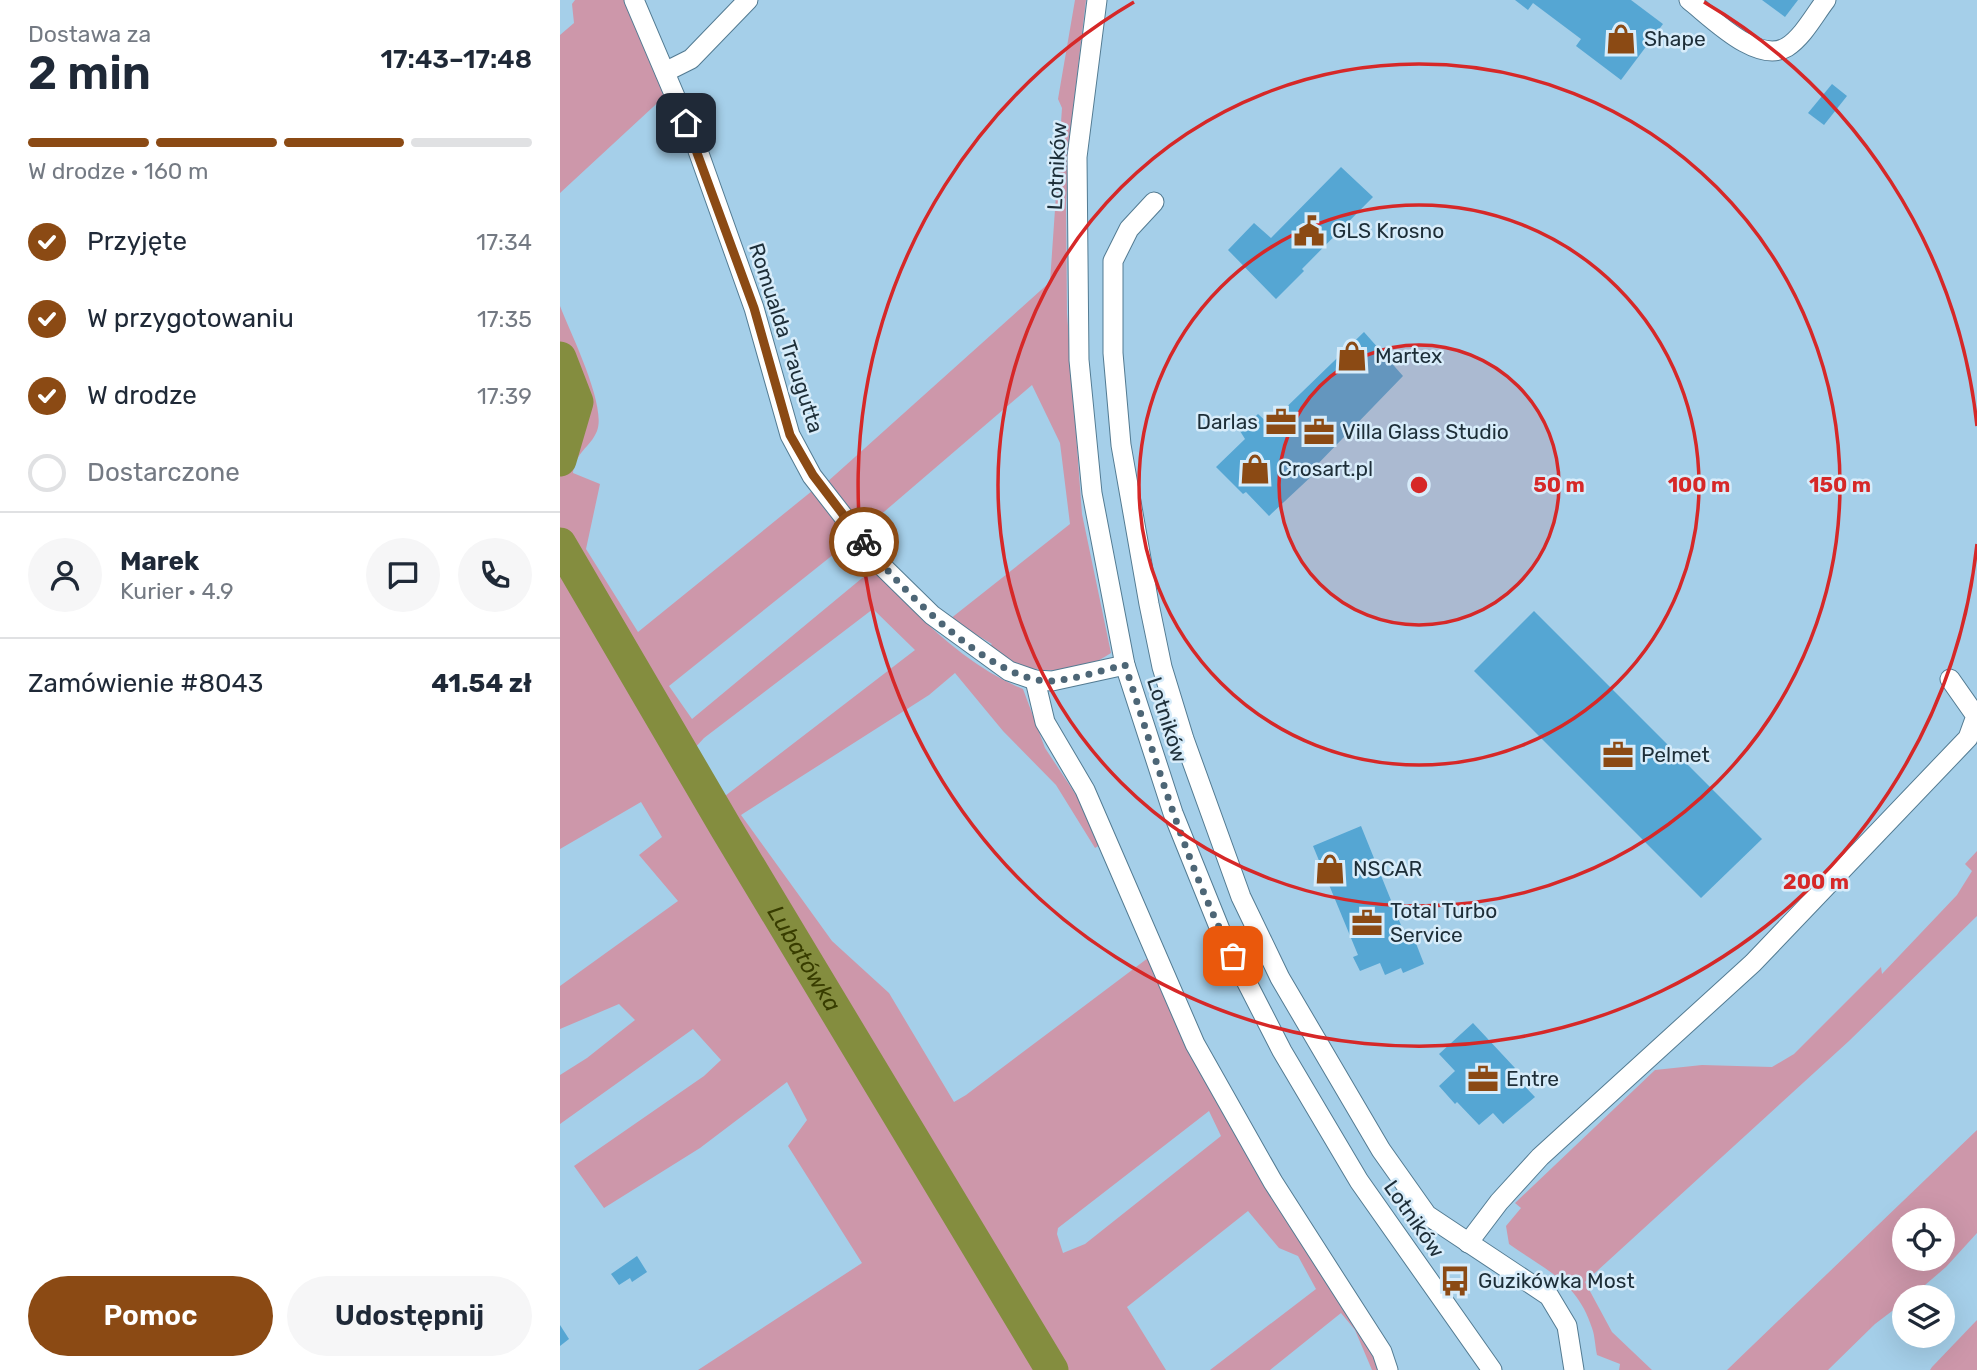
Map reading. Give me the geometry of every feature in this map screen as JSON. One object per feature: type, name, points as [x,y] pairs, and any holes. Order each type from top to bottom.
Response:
[{"type":"street","name":"Romualda Traugutta","points":[[634,0],[697,148],[750,296],[790,435],[813,475],[882,566],[932,615],[1009,671],[1035,680],[1052,681],[1125,665]]},
{"type":"street","points":[[665,72],[691,60],[748,0]]},
{"type":"street","name":"Lotników","points":[[1097,0],[1077,157],[1079,360],[1092,493],[1125,665],[1173,813],[1221,932],[1282,1051],[1359,1181],[1492,1370]]},
{"type":"street","points":[[1689,0],[1748,46],[1769,51],[1786,48],[1826,0]]},
{"type":"street","points":[[1154,202],[1129,229],[1114,261],[1113,354],[1121,445],[1147,591],[1163,667],[1184,739],[1241,897],[1289,996],[1381,1150],[1427,1215],[1549,1296],[1567,1326],[1574,1370]]},
{"type":"street","points":[[1468,1243],[1499,1202],[1540,1157],[1756,966],[1968,738],[1976,716],[1950,679]]},
{"type":"street","points":[[1035,680],[1045,722],[1085,790],[1195,1044],[1273,1182],[1382,1352],[1388,1370]]},
{"type":"shaded area","points":[[575,0],[628,0],[666,95],[560,193],[560,35],[574,23],[572,4]]},
{"type":"shaded area","points":[[1075,0],[1086,0],[1073,109],[1066,203],[1067,313],[1082,514],[1111,653],[1077,668],[1040,670],[1009,661],[987,648],[992,644],[950,619],[1070,524],[1060,443],[1032,385],[864,529],[826,483],[1050,282],[1062,108],[1058,99]]},
{"type":"shaded area","points":[[560,306],[592,387],[599,420],[597,431],[577,460],[573,473],[600,484],[586,549],[638,632],[812,491],[881,575],[933,629],[992,673],[1023,689],[1045,748],[1086,810],[1100,845],[1095,848],[1056,785],[1003,731],[955,673],[929,695],[741,815],[832,941],[889,993],[954,1102],[1148,958],[1382,1370],[1372,1370],[1355,1330],[1341,1313],[1270,1370],[1210,1370],[1316,1289],[1298,1256],[1279,1248],[1248,1211],[1127,1307],[1166,1370],[698,1370],[862,1263],[788,1146],[807,1120],[787,1082],[700,1148],[604,1208],[574,1166],[704,1076],[721,1060],[693,1029],[560,1124],[560,1075],[587,1058],[635,1020],[619,1004],[560,1029],[560,986],[678,901],[639,855],[662,837],[641,802],[560,849]],"holes":[[[844,546],[867,574],[692,719],[669,686]],[[873,609],[915,650],[725,796],[712,783],[693,750],[704,738]],[[1209,1111],[1221,1136],[1085,1244],[1063,1253],[1057,1234],[1058,1228]]]},
{"type":"shaded area","points":[[1977,851],[1977,916],[1849,1041],[1585,1282],[1612,1332],[1652,1370],[1619,1370],[1620,1364],[1597,1355],[1592,1328],[1578,1299],[1558,1278],[1509,1244],[1506,1226],[1521,1208],[1515,1203],[1655,1070],[1702,1065],[1772,1067],[1794,1054],[1881,967],[1882,974],[1957,895],[1972,871],[1965,864]]},
{"type":"shaded area","points":[[1977,1130],[1977,1233],[1955,1257],[1955,1208],[1896,1208]]},
{"type":"shaded area","points":[[1892,1212],[1892,1271],[1941,1271],[1925,1285],[1892,1285],[1892,1311],[1828,1370],[1727,1370]]},
{"type":"shaded area","points":[[1977,1320],[1977,1370],[1930,1370],[1950,1348],[1955,1348],[1955,1343]]},
{"type":"building","points":[[1515,0],[1631,0],[1663,24],[1621,80],[1576,46],[1581,39],[1533,3],[1528,10]]},
{"type":"building","points":[[1762,0],[1798,0],[1785,17]]},
{"type":"building","points":[[1832,84],[1847,96],[1824,125],[1808,113]]},
{"type":"building","name":"GLS Krosno","points":[[1341,167],[1373,197],[1276,299],[1228,250],[1254,223],[1271,238]]},
{"type":"building","points":[[1364,332],[1403,376],[1313,469],[1315,473],[1269,516],[1216,467],[1245,439],[1240,431],[1258,414],[1269,424]]},
{"type":"building","name":"Pelmet","points":[[1534,611],[1762,839],[1701,898],[1474,671]]},
{"type":"building","points":[[1361,826],[1405,935],[1412,933],[1424,964],[1403,973],[1401,968],[1385,975],[1380,963],[1360,971],[1353,957],[1358,955],[1313,846]]},
{"type":"building","name":"Entre","points":[[1473,1023],[1515,1068],[1511,1072],[1535,1097],[1503,1124],[1493,1113],[1479,1125],[1439,1086],[1455,1071],[1439,1054]]},
{"type":"building","points":[[637,1256],[647,1272],[632,1282],[630,1278],[619,1285],[611,1274]]},
{"type":"building","points":[[560,1325],[569,1339],[560,1346]]},
{"type":"waterway","name":"Lubatówka","points":[[560,358],[577,402],[560,460]]},
{"type":"waterway","name":"Lubatówka","points":[[560,544],[726,828],[1052,1370]]},
{"type":"way so far","points":[[864,542],[882,566],[932,615],[1009,671],[1035,680],[1052,681],[1125,665],[1173,813],[1233,956]]},
{"type":"place","name":"Shape","points":[[1621,39]]},
{"type":"place","name":"GLS Krosno","points":[[1309,231]]},
{"type":"place","name":"Martex","points":[[1352,356]]},
{"type":"place","name":"Darlas","points":[[1281,422]]},
{"type":"place","name":"Villa Glass Studio","points":[[1319,432]]},
{"type":"place","name":"Crosart.pl","points":[[1255,469]]},
{"type":"place","name":"Pelmet","points":[[1618,755]]},
{"type":"place","name":"NSCAR","points":[[1330,869]]},
{"type":"place","name":"Total Turbo Service","points":[[1367,923]]},
{"type":"place","name":"Entre","points":[[1483,1079]]},
{"type":"place","name":"Guzikówka Most","points":[[1455,1281]]},
{"type":"route","points":[[686,123],[754,308],[790,435],[813,475],[864,542]]}]
